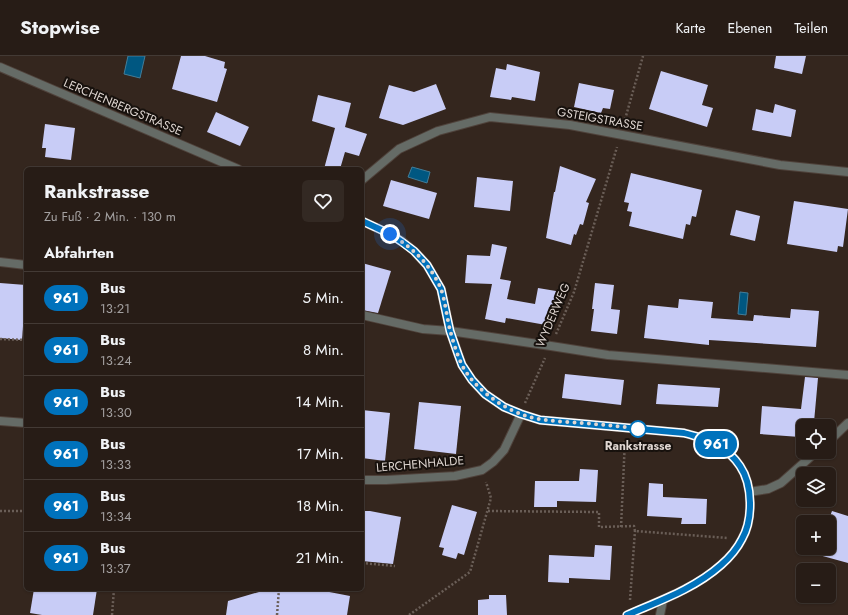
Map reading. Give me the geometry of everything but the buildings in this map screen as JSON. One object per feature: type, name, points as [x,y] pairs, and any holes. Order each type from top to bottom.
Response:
[{"type":"street","name":"LERCHENBERGSTRASSE","points":[[0,67],[233,167]]},
{"type":"street","name":"GSTEIGSTRASSE","points":[[364,178],[399,149],[438,131],[490,117],[570,125],[780,165],[848,172]]},
{"type":"street","points":[[364,222],[390,234],[402,242],[414,251],[427,265],[441,289],[450,331],[462,365],[472,380],[485,394],[504,407],[540,420],[684,433],[714,442],[741,467],[749,492],[750,513],[747,528],[742,539],[732,553],[721,565],[693,585],[663,600],[628,614]]},
{"type":"street","points":[[0,262],[24,265]]},
{"type":"street","points":[[364,315],[423,329],[450,331],[608,355],[848,374]]},
{"type":"street","name":"LERCHENHALDE","points":[[364,480],[455,476],[482,470],[493,462],[504,450],[521,414]]},
{"type":"street","points":[[0,421],[24,423]]},
{"type":"street","points":[[836,434],[848,423]]},
{"type":"street","points":[[749,492],[768,489],[781,483],[808,459]]},
{"type":"street","points":[[660,615],[663,600]]},
{"type":"path","name":"WYDERWEG","points":[[521,414],[574,292],[596,221]]},
{"type":"path","points":[[0,339],[24,340]]},
{"type":"path","points":[[621,527],[626,428]]},
{"type":"path","points":[[409,615],[470,572],[491,498],[482,470]]},
{"type":"path","points":[[0,511],[24,511]]},
{"type":"path","points":[[488,511],[599,512],[599,527],[634,526],[635,531],[628,614]]},
{"type":"path","points":[[635,531],[742,539]]},
{"type":"path","points":[[364,563],[395,566]]},
{"type":"path","points":[[112,615],[114,591]]},
{"type":"path","points":[[277,615],[279,591]]},
{"type":"water","points":[[128,56],[145,56],[140,78],[124,74]]},
{"type":"water","points":[[412,167],[430,172],[427,183],[408,177]]},
{"type":"water","points":[[740,292],[748,293],[746,315],[738,314]]},
{"type":"bus line","name":"961","points":[[364,222],[390,234],[402,242],[414,251],[427,265],[441,289],[450,331],[462,365],[472,380],[485,394],[504,407],[540,420],[684,433],[714,442],[741,467],[749,492],[750,513],[747,528],[742,539],[732,553],[721,565],[693,585],[663,600],[627,615]]},
{"type":"place","name":"Rankstrasse","points":[[638,429]]},
{"type":"route","points":[[390,234],[414,251],[427,265],[441,289],[450,331],[462,365],[472,380],[485,394],[504,407],[540,420],[638,429]]}]
